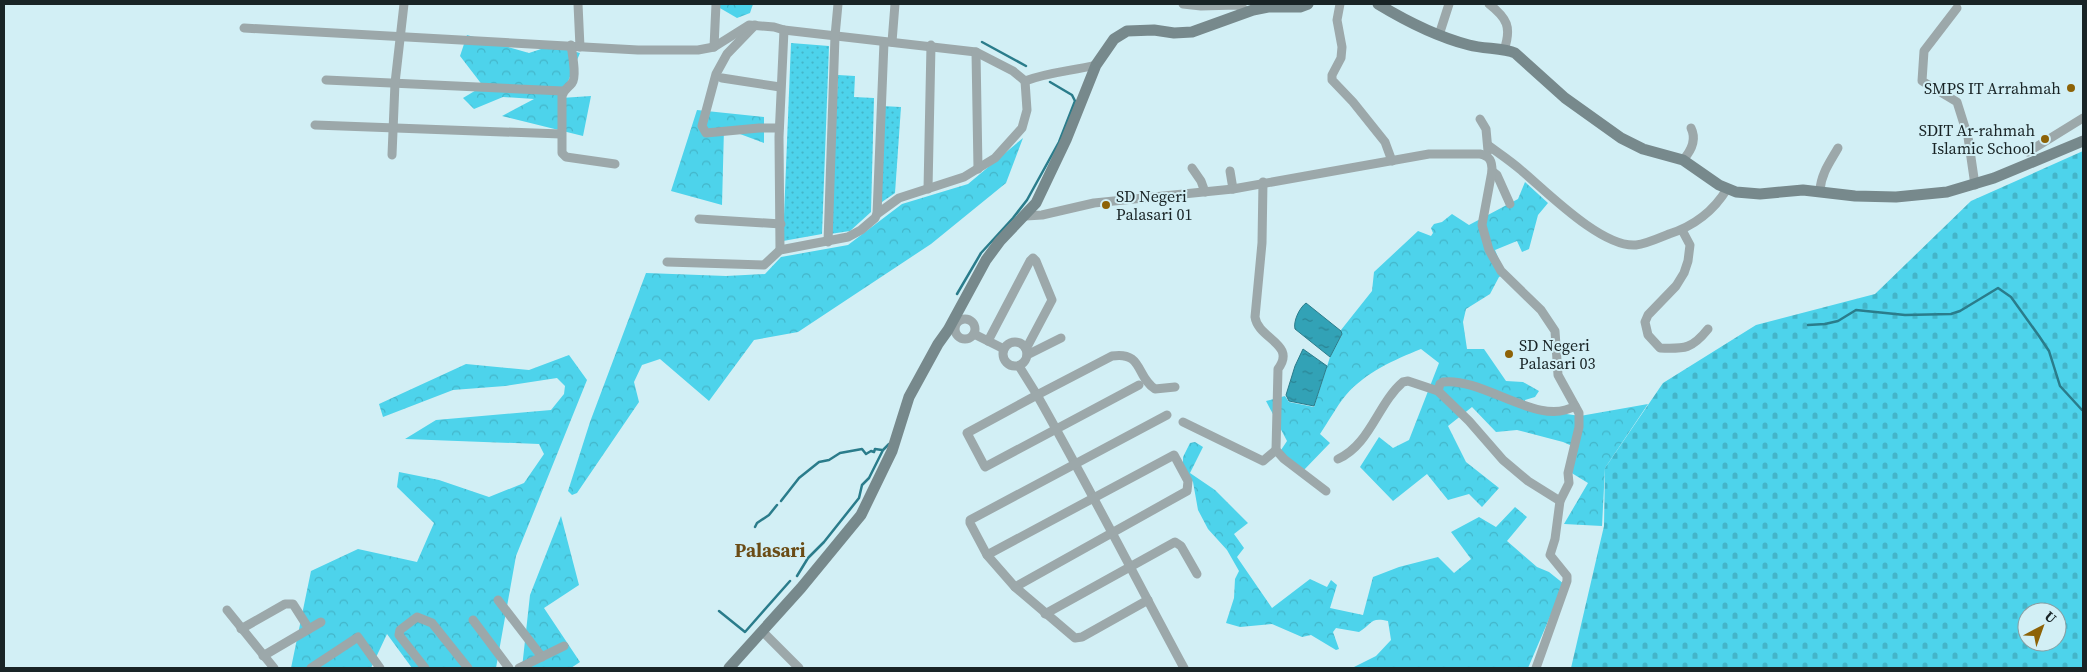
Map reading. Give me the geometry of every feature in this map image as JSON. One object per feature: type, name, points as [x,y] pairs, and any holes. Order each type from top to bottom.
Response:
[{"type":"main road","points":[[729,668],[763,632],[861,515],[892,451],[909,397],[954,323],[986,260],[1000,241],[1026,216],[1043,191],[1096,65],[1114,39],[1127,31],[1192,32],[1250,8],[1308,4]]},
{"type":"main road","points":[[1378,4],[1396,9],[1439,35],[1479,48],[1515,53],[1565,98],[1621,138],[1643,149],[1683,160],[1719,185],[1736,192],[1760,194],[1784,190],[1820,190],[1855,196],[1896,197],[1947,192],[1975,185],[2083,141]]},
{"type":"street","points":[[392,155],[395,83],[402,37],[404,4]]},
{"type":"street","points":[[326,80],[563,91],[572,84],[574,78],[578,4]]},
{"type":"street","points":[[714,47],[716,4]]},
{"type":"street","points":[[828,242],[835,36],[838,4]]},
{"type":"street","points":[[877,214],[888,42],[895,4]]},
{"type":"street","points":[[1184,4],[1201,6],[1236,5],[1250,8]]},
{"type":"street","points":[[1340,4],[1337,20],[1342,52],[1332,75],[1332,80],[1386,142],[1392,161]]},
{"type":"street","points":[[1439,35],[1449,4]]},
{"type":"street","points":[[1489,4],[1505,18],[1508,32],[1504,50]]},
{"type":"street","points":[[1957,8],[1924,51],[1922,81],[1957,102],[1968,138],[1975,185]]},
{"type":"street","points":[[244,28],[575,46],[690,50],[714,47],[744,27],[755,25],[976,52],[1013,71],[1025,81],[1027,110],[1022,128],[1008,146],[978,169],[964,177],[899,198],[877,214],[875,218],[860,230],[848,237],[780,250],[764,265],[667,262]]},
{"type":"street","points":[[755,25],[727,54],[716,74],[702,126],[706,133],[779,128]]},
{"type":"street","points":[[780,250],[779,128],[784,30]]},
{"type":"street","points":[[928,189],[931,45]]},
{"type":"street","points":[[976,52],[978,169]]},
{"type":"street","points":[[1025,81],[1049,73],[1074,71],[1096,65]]},
{"type":"street","points":[[722,78],[780,87]]},
{"type":"street","points":[[563,91],[561,151],[564,156],[615,164]]},
{"type":"street","points":[[2028,152],[2083,118]]},
{"type":"street","points":[[1480,119],[1486,129],[1488,151],[1492,162],[1482,224],[1484,236],[1501,272],[1541,310],[1555,331],[1556,370],[1579,413],[1579,427],[1568,473],[1568,486],[1560,501],[1555,539],[1550,555],[1567,576],[1536,668]]},
{"type":"street","points":[[314,124],[561,134]]},
{"type":"street","points":[[1683,160],[1694,141],[1694,134],[1691,128]]},
{"type":"street","points":[[1820,190],[1820,180],[1838,148]]},
{"type":"street","points":[[1026,216],[1042,215],[1094,203],[1233,189],[1263,182],[1429,154],[1480,154],[1488,151]]},
{"type":"street","points":[[1488,151],[1522,171],[1579,218],[1615,242],[1636,245],[1682,230],[1697,222],[1716,206],[1727,189]]},
{"type":"street","points":[[1192,168],[1201,181],[1205,192]]},
{"type":"street","points":[[1230,171],[1233,189]]},
{"type":"street","points":[[1492,171],[1497,175],[1510,204]]},
{"type":"street","points":[[1263,182],[1262,242],[1255,317],[1256,324],[1278,346],[1284,355],[1284,360],[1278,369],[1276,450],[1284,459],[1326,491]]},
{"type":"street","points":[[699,219],[781,224]]},
{"type":"street","points":[[1682,230],[1690,245],[1688,261],[1676,286],[1648,315],[1645,322],[1648,335],[1660,348],[1682,349],[1696,343],[1708,329]]},
{"type":"street","points":[[988,341],[1033,258],[1036,260],[1052,300],[1027,352],[1026,361],[1020,366],[1012,366],[1005,361],[1003,354],[1008,344],[1016,342],[1024,345],[1027,352]]},
{"type":"street","points":[[965,320],[971,322],[975,328],[974,334],[969,339],[960,338],[956,333],[954,323],[965,320]]},
{"type":"street","points":[[974,334],[1004,349]]},
{"type":"street","points":[[1027,352],[1061,338]]},
{"type":"street","points":[[1138,386],[985,467],[967,433],[1112,356],[1128,356],[1136,362],[1146,381],[1155,389],[1175,388]]},
{"type":"street","points":[[1020,366],[1056,428],[1184,668]]},
{"type":"street","points":[[1338,459],[1347,455],[1358,444],[1403,382],[1408,381],[1438,391],[1469,421],[1503,460],[1528,481],[1560,501]]},
{"type":"street","points":[[1438,391],[1440,384],[1448,381],[1477,386],[1533,408],[1553,411],[1575,406]]},
{"type":"street","points":[[1148,600],[1082,637],[1075,638],[1014,587],[987,555],[973,530],[970,520],[1167,415]]},
{"type":"street","points":[[1183,422],[1263,461],[1276,450]]},
{"type":"street","points":[[987,555],[1174,455],[1188,481],[1187,491],[1014,587]]},
{"type":"street","points":[[1045,614],[1174,542],[1181,546],[1197,574]]},
{"type":"street","points":[[498,600],[542,657]]},
{"type":"street","points":[[241,629],[285,604],[292,604],[309,629]]},
{"type":"street","points":[[227,610],[274,668]]},
{"type":"street","points":[[425,668],[399,635],[400,630],[417,617],[432,623],[468,668]]},
{"type":"street","points":[[473,620],[509,668]]},
{"type":"street","points":[[263,656],[321,622]]},
{"type":"street","points":[[763,632],[799,668]]},
{"type":"street","points":[[311,668],[358,636],[377,667]]},
{"type":"street","points":[[519,668],[564,646]]},
{"type":"green space","points":[[713,4],[753,4],[750,13],[737,18]]},
{"type":"green space","points":[[467,35],[529,53],[550,46],[580,53],[561,98],[591,96],[583,136],[502,116],[534,99],[503,97],[474,109],[463,98],[483,86],[460,56]]},
{"type":"green space","points":[[791,43],[829,46],[822,234],[783,241]]},
{"type":"green space","points":[[838,75],[855,76],[854,97],[874,98],[871,212],[850,231],[830,234]]},
{"type":"green space","points":[[882,106],[901,107],[895,193],[879,204]]},
{"type":"green space","points":[[697,110],[764,117],[764,143],[724,128],[722,205],[671,191]]},
{"type":"green space","points":[[1023,138],[1006,183],[931,244],[798,332],[754,340],[709,401],[660,359],[642,365],[634,382],[639,402],[577,493],[572,495],[568,491],[590,422],[646,273],[726,276],[765,274],[781,257],[848,245],[902,204],[968,184]]},
{"type":"green space","points":[[2083,151],[2083,668],[1571,668],[1604,526],[1605,468],[1663,383],[1756,325],[1875,294],[1971,201]]},
{"type":"green space","points":[[1525,182],[1548,203],[1538,215],[1529,249],[1522,252],[1517,241],[1495,250],[1505,274],[1499,277],[1490,294],[1466,309],[1463,322],[1467,349],[1484,349],[1506,381],[1523,382],[1539,391],[1535,397],[1525,400],[1526,408],[1580,416],[1648,404],[1605,468],[1602,526],[1564,524],[1588,483],[1570,472],[1577,448],[1563,442],[1517,430],[1496,432],[1472,407],[1448,426],[1466,462],[1499,488],[1482,507],[1469,494],[1448,500],[1427,474],[1393,501],[1360,467],[1379,437],[1393,448],[1409,440],[1439,363],[1421,349],[1371,373],[1346,395],[1320,434],[1330,443],[1302,472],[1277,456],[1287,441],[1266,401],[1285,396],[1289,402],[1314,407],[1330,357],[1342,335],[1341,330],[1372,291],[1374,272],[1418,231],[1431,236],[1433,233],[1431,228],[1434,224],[1442,222],[1452,214],[1469,225],[1518,199]]},
{"type":"green space","points":[[569,355],[587,380],[516,556],[496,668],[412,668],[387,634],[371,668],[291,668],[311,571],[358,549],[417,562],[434,523],[397,487],[399,472],[439,480],[489,497],[524,483],[544,454],[539,444],[405,439],[436,420],[551,410],[564,394],[565,386],[557,378],[505,386],[453,390],[383,417],[379,404],[466,364],[529,370]]},
{"type":"green space","points":[[1195,442],[1203,447],[1190,473],[1215,490],[1248,523],[1234,534],[1244,548],[1237,557],[1272,608],[1310,579],[1327,587],[1331,580],[1337,585],[1330,608],[1363,615],[1373,577],[1399,567],[1438,557],[1454,573],[1471,559],[1451,532],[1479,517],[1496,527],[1515,507],[1527,517],[1507,541],[1537,567],[1549,572],[1564,584],[1528,668],[1352,668],[1376,656],[1391,640],[1388,621],[1382,620],[1372,622],[1359,632],[1336,628],[1333,632],[1339,649],[1336,650],[1311,635],[1302,637],[1272,624],[1240,627],[1226,623],[1234,598],[1235,579],[1239,571],[1227,550],[1208,529],[1198,510],[1193,482],[1183,469],[1183,457],[1190,443]]},
{"type":"green space","points":[[561,516],[579,585],[544,608],[580,662],[571,668],[522,668],[530,595]]},
{"type":"water","points":[[1306,303],[1341,331],[1342,334],[1330,357],[1295,329],[1297,315]]},
{"type":"water","points":[[1303,349],[1327,366],[1314,406],[1289,401],[1286,395],[1295,366]]},
{"type":"waterway","points":[[982,42],[1026,66]]},
{"type":"waterway","points":[[957,294],[981,253],[1027,200],[1059,142],[1075,101],[1072,95],[1050,82]]},
{"type":"waterway","points":[[1808,325],[1838,321],[1856,310],[1905,315],[1951,314],[1960,311],[1998,288],[2011,297],[2039,336],[2049,351],[2060,386],[2082,410]]},
{"type":"waterway","points":[[797,576],[808,558],[824,542],[859,498],[862,485],[869,478],[883,450],[889,444]]},
{"type":"waterway","points":[[781,501],[799,478],[819,462],[829,460],[840,453],[862,449],[866,454],[871,451],[874,452],[875,449],[882,450]]},
{"type":"waterway","points":[[755,527],[777,505]]},
{"type":"waterway","points":[[719,611],[745,632],[790,581]]},
{"type":"place","name":"SMPS IT Arrahmah","points":[[2071,88]]},
{"type":"place","name":"SDIT Ar-rahmah Islamic School","points":[[2045,139]]},
{"type":"place","name":"SD Negeri Palasari 01","points":[[1106,205]]},
{"type":"place","name":"SD Negeri Palasari 03","points":[[1509,354]]},
{"type":"district","name":"Palasari","points":[[770,550]]}]
